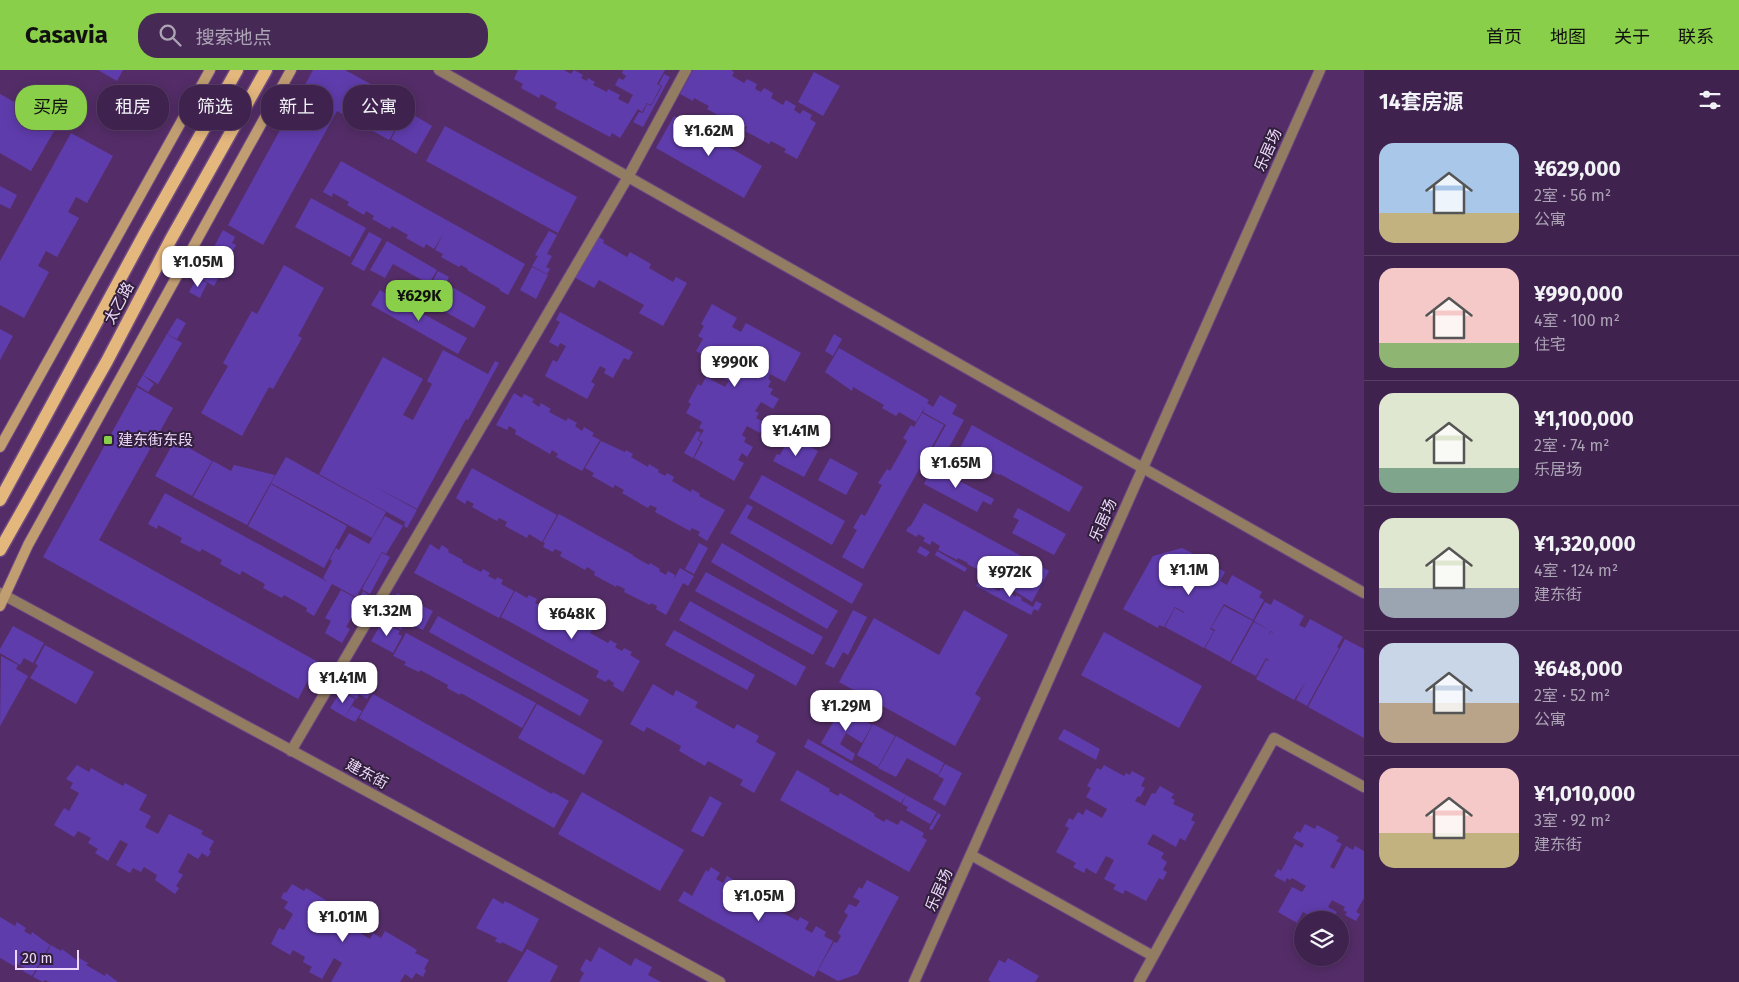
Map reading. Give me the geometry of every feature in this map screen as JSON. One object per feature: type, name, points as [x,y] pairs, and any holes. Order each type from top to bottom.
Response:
[{"type":"main road","points":[[0,447],[210,70]]},
{"type":"main road","name":"太乙路","points":[[0,500],[237,70]]},
{"type":"main road","name":"太乙路","points":[[0,550],[107,361],[171,239],[266,70]]},
{"type":"main road","points":[[0,606],[2,594],[28,545],[291,70]]},
{"type":"street","points":[[439,70],[1364,593]]},
{"type":"street","points":[[292,751],[614,197],[628,177],[686,70]]},
{"type":"street","name":"乐居场","points":[[914,982],[1320,70]]},
{"type":"street","name":"建东街","points":[[2,594],[720,982]]},
{"type":"street","points":[[1139,982],[1274,738],[1364,787]]},
{"type":"street","points":[[971,855],[1153,956]]},
{"type":"building","points":[[98,70],[123,70],[117,81]]},
{"type":"building","points":[[313,70],[345,70],[372,85],[343,85],[343,114],[337,111],[333,118],[333,85],[305,85]]},
{"type":"building","points":[[518,70],[564,70],[571,74],[574,70],[583,75],[581,78],[587,81],[588,78],[595,82],[593,85],[607,92],[608,89],[620,95],[618,99],[628,104],[633,95],[615,85],[619,78],[623,80],[626,76],[622,73],[623,70],[665,70],[657,84],[661,86],[651,105],[647,103],[642,112],[638,109],[620,138],[612,133],[610,137],[555,108],[557,103],[541,94],[539,98],[521,88],[523,84],[514,79]]},
{"type":"building","points":[[693,70],[731,70],[734,72],[732,76],[744,83],[747,79],[757,84],[755,89],[761,92],[764,88],[773,93],[771,98],[783,105],[786,100],[796,106],[794,110],[800,114],[803,110],[812,115],[810,119],[816,123],[797,159],[784,152],[786,149],[771,141],[769,144],[745,131],[747,127],[732,119],[730,122],[707,109],[709,106],[694,98],[693,101],[680,94]]},
{"type":"building","points":[[814,72],[840,86],[823,116],[798,102]]},
{"type":"building","points":[[664,74],[670,77],[643,127],[633,122],[639,112],[643,113],[647,104],[651,106],[662,86],[659,84]]},
{"type":"building","points":[[0,94],[15,102],[15,130],[55,130],[31,171],[0,153]]},
{"type":"building","points":[[415,116],[432,126],[416,154],[391,139],[396,130],[415,130]]},
{"type":"building","points":[[674,116],[762,166],[744,198],[656,148]]},
{"type":"building","points":[[445,126],[577,197],[558,233],[426,161]]},
{"type":"building","points":[[280,130],[327,130],[263,245],[228,225]]},
{"type":"building","points":[[371,130],[395,130],[389,140]]},
{"type":"building","points":[[71,133],[113,156],[87,203],[76,197],[68,212],[79,218],[57,257],[46,251],[38,266],[49,272],[24,318],[0,305],[0,261]]},
{"type":"building","points":[[341,161],[525,264],[508,295],[461,265],[459,267],[441,257],[443,254],[435,250],[444,232],[434,249],[426,244],[424,248],[406,238],[408,235],[392,226],[390,229],[372,219],[374,216],[366,211],[364,215],[347,205],[349,202],[333,193],[332,197],[323,192]]},
{"type":"building","points":[[0,186],[17,195],[10,209],[0,204]]},
{"type":"building","points":[[311,198],[366,228],[350,257],[295,227]]},
{"type":"building","points":[[223,230],[235,237],[232,243],[236,245],[214,286],[198,277]]},
{"type":"building","points":[[549,231],[557,235],[547,254],[552,256],[546,267],[550,269],[547,274],[532,266],[538,256],[535,255]]},
{"type":"building","points":[[369,232],[382,239],[364,271],[351,264]]},
{"type":"building","points":[[595,235],[604,240],[603,243],[627,257],[630,252],[651,264],[649,268],[673,282],[676,277],[687,283],[663,326],[639,313],[644,305],[599,280],[594,288],[572,276]]},
{"type":"building","points":[[387,241],[437,270],[429,284],[393,264],[385,278],[370,270]]},
{"type":"building","points":[[284,265],[324,288],[298,336],[302,338],[273,389],[269,387],[242,436],[201,413],[228,366],[223,363],[252,311],[257,314]]},
{"type":"building","points":[[532,267],[548,275],[536,299],[520,290]]},
{"type":"building","points":[[438,271],[449,277],[442,292],[430,286]]},
{"type":"building","points":[[197,278],[207,283],[200,298],[189,292]]},
{"type":"building","points":[[447,284],[486,307],[474,328],[435,306]]},
{"type":"building","points":[[380,290],[467,338],[458,354],[371,305]]},
{"type":"building","points":[[712,304],[737,318],[732,327],[741,332],[746,323],[801,353],[785,382],[770,374],[768,379],[771,381],[768,387],[773,389],[770,394],[779,399],[773,409],[761,402],[755,411],[759,413],[756,418],[766,423],[760,433],[747,426],[742,435],[746,438],[744,442],[753,447],[747,457],[742,453],[738,460],[744,463],[734,481],[694,458],[703,442],[698,440],[704,430],[699,428],[702,422],[686,413],[691,404],[688,402],[698,384],[701,386],[706,377],[725,387],[729,381],[719,376],[722,371],[706,362],[708,358],[696,351],[703,339],[698,336],[704,326],[701,324]]},
{"type":"building","points":[[560,312],[633,352],[629,360],[624,358],[613,378],[604,373],[606,369],[600,366],[591,382],[595,384],[587,399],[545,376],[553,360],[557,362],[566,346],[560,343],[558,347],[549,342],[560,322],[556,320]]},
{"type":"building","points":[[177,318],[186,323],[177,339],[167,334]]},
{"type":"building","points":[[0,329],[13,336],[0,360]]},
{"type":"building","points":[[167,334],[182,343],[158,384],[143,375]]},
{"type":"building","points":[[834,334],[842,339],[833,356],[825,351]]},
{"type":"building","points":[[839,348],[929,400],[927,403],[933,407],[940,395],[957,405],[952,414],[964,420],[941,462],[929,455],[946,425],[923,412],[925,407],[916,422],[899,412],[896,416],[882,408],[884,405],[853,387],[852,391],[825,372]]},
{"type":"building","points":[[443,350],[488,374],[495,361],[499,363],[417,509],[372,485],[417,510],[407,528],[404,526],[405,522],[319,474],[383,357],[423,379],[403,415],[413,420],[432,384],[427,381]]},
{"type":"building","points":[[143,375],[154,384],[148,392],[137,385]]},
{"type":"building","points":[[137,387],[173,408],[99,540],[318,662],[298,699],[43,557]]},
{"type":"building","points":[[514,393],[522,398],[524,394],[534,399],[532,402],[539,407],[541,403],[551,409],[549,412],[566,421],[568,418],[577,423],[575,426],[582,431],[584,427],[594,433],[592,436],[600,440],[582,471],[556,457],[558,454],[552,450],[550,454],[515,434],[516,430],[509,426],[507,430],[496,425]]},
{"type":"building","points":[[922,413],[944,425],[863,569],[842,557],[857,530],[853,528],[861,514],[865,516],[882,485],[878,483],[887,469],[890,471],[907,441],[903,438],[911,425],[914,427]]},
{"type":"building","points":[[972,425],[1083,487],[1069,512],[1000,474],[980,466],[968,457],[966,460],[954,454],[957,449],[959,450]]},
{"type":"building","points":[[697,431],[701,433],[697,440],[701,442],[693,458],[684,453]]},
{"type":"building","points":[[790,436],[818,451],[804,477],[773,461],[777,454],[780,455]]},
{"type":"building","points":[[175,440],[212,461],[192,496],[155,476]]},
{"type":"building","points":[[601,441],[625,452],[626,450],[633,454],[631,457],[648,467],[649,464],[665,476],[667,473],[674,477],[672,481],[691,492],[692,489],[700,494],[699,496],[725,510],[707,541],[698,535],[700,532],[692,528],[690,531],[655,512],[657,508],[650,505],[648,508],[622,493],[624,490],[615,485],[613,488],[592,476],[594,473],[585,468]]},
{"type":"building","points":[[286,457],[386,512],[372,538],[271,483]]},
{"type":"building","points":[[830,458],[858,473],[846,495],[818,480]]},
{"type":"building","points":[[936,460],[941,463],[938,470],[994,499],[991,505],[983,501],[977,512],[924,484]]},
{"type":"building","points":[[213,461],[231,471],[234,465],[275,475],[247,525],[193,497]]},
{"type":"building","points":[[472,468],[557,515],[542,542],[529,534],[527,538],[505,526],[507,522],[499,518],[497,521],[472,507],[474,504],[467,500],[465,504],[456,498]]},
{"type":"building","points":[[762,475],[845,521],[832,545],[749,498]]},
{"type":"building","points":[[271,484],[347,526],[324,568],[248,526]]},
{"type":"building","points":[[165,493],[328,582],[323,578],[332,561],[330,559],[336,548],[339,550],[349,533],[369,544],[385,516],[403,526],[386,554],[382,552],[356,597],[332,584],[314,616],[306,611],[307,608],[284,595],[282,598],[263,588],[265,584],[242,571],[240,575],[220,564],[222,560],[202,549],[200,552],[180,542],[182,538],[158,525],[157,529],[148,524]]},
{"type":"building","points":[[924,503],[1049,571],[1032,602],[1001,581],[999,584],[980,573],[981,571],[968,563],[958,558],[957,560],[938,550],[940,546],[932,541],[930,545],[923,541],[925,538],[918,534],[917,537],[906,531]]},
{"type":"building","points":[[747,504],[753,507],[747,518],[863,584],[852,604],[730,533]]},
{"type":"building","points":[[1018,508],[1066,534],[1054,555],[1012,533],[1019,520],[1013,517]]},
{"type":"building","points":[[559,514],[649,565],[650,563],[666,575],[668,571],[675,575],[674,579],[680,568],[694,576],[688,586],[683,583],[666,615],[656,609],[657,606],[651,603],[650,605],[624,592],[625,589],[617,585],[616,587],[594,575],[595,572],[587,567],[585,570],[560,556],[562,552],[555,549],[553,552],[543,547],[545,543],[543,542]]},
{"type":"building","points":[[699,543],[708,548],[694,574],[685,569]]},
{"type":"building","points":[[722,543],[838,611],[827,629],[711,562]]},
{"type":"building","points":[[430,544],[439,550],[442,545],[449,550],[448,552],[463,560],[462,562],[481,572],[483,569],[490,573],[488,576],[496,580],[497,577],[503,580],[501,584],[514,591],[499,618],[414,573]]},
{"type":"building","points":[[920,546],[930,552],[926,557],[917,552]]},
{"type":"building","points":[[1182,548],[1192,553],[1183,570],[1179,569],[1173,581],[1177,583],[1172,592],[1178,582],[1174,580],[1180,570],[1183,572],[1193,554],[1225,572],[1220,581],[1227,585],[1232,575],[1262,592],[1259,597],[1264,600],[1253,620],[1224,604],[1210,629],[1214,631],[1204,648],[1165,627],[1175,608],[1184,613],[1175,607],[1164,627],[1159,625],[1158,628],[1123,609],[1153,556]]},
{"type":"building","points":[[937,551],[967,568],[965,572],[935,555]]},
{"type":"building","points":[[382,553],[390,557],[370,594],[362,589]]},
{"type":"building","points":[[706,572],[823,637],[813,655],[695,591]]},
{"type":"building","points":[[979,580],[999,591],[1001,588],[1016,597],[1016,595],[1022,598],[1021,600],[1033,607],[1036,601],[1042,604],[1038,611],[1034,609],[1031,615],[976,586]]},
{"type":"building","points":[[341,590],[359,600],[363,591],[369,595],[362,607],[359,605],[346,627],[350,629],[342,643],[325,633],[331,621],[325,618]]},
{"type":"building","points":[[515,591],[527,598],[529,595],[537,599],[535,603],[543,607],[544,604],[552,608],[550,611],[568,621],[570,618],[583,629],[584,626],[592,630],[590,633],[608,643],[610,640],[617,644],[615,647],[622,651],[624,648],[632,652],[630,655],[640,661],[623,692],[613,686],[614,683],[608,679],[606,682],[596,677],[599,671],[501,617]]},
{"type":"building","points":[[397,593],[415,601],[401,630],[383,621]]},
{"type":"building","points":[[1274,599],[1304,616],[1299,625],[1305,628],[1310,619],[1343,637],[1337,647],[1339,648],[1307,706],[1296,700],[1306,681],[1294,700],[1256,679],[1266,660],[1270,661],[1266,658],[1256,676],[1231,663],[1254,622],[1268,630],[1254,621],[1265,602],[1271,605]]},
{"type":"building","points":[[690,601],[806,667],[796,686],[679,620]]},
{"type":"building","points":[[416,603],[433,611],[423,630],[406,622]]},
{"type":"building","points":[[1224,606],[1253,621],[1230,662],[1205,648],[1215,630],[1211,628]]},
{"type":"building","points":[[853,610],[867,617],[848,655],[843,652],[834,668],[825,664]]},
{"type":"building","points":[[964,610],[1008,635],[975,694],[981,698],[955,746],[839,682],[874,618],[939,655]]},
{"type":"building","points":[[438,616],[589,700],[580,716],[429,632]]},
{"type":"building","points":[[382,622],[400,631],[398,634],[402,636],[393,653],[371,641]]},
{"type":"building","points":[[13,626],[44,643],[33,663],[24,658],[20,665],[0,653],[0,649]]},
{"type":"building","points":[[674,630],[755,675],[747,690],[665,645]]},
{"type":"building","points":[[1104,632],[1202,686],[1179,728],[1081,675]]},
{"type":"building","points":[[406,633],[536,703],[522,728],[461,693],[460,695],[447,688],[448,685],[420,670],[419,672],[404,665],[406,662],[393,656]]},
{"type":"building","points":[[1345,639],[1364,649],[1364,738],[1308,707]]},
{"type":"building","points":[[45,645],[94,672],[76,704],[30,678],[38,665],[35,664]]},
{"type":"building","points":[[1,656],[18,665],[16,669],[28,676],[0,726]]},
{"type":"building","points":[[351,679],[372,691],[367,699],[359,694],[357,699],[344,692]]},
{"type":"building","points":[[653,684],[673,696],[676,690],[698,702],[695,707],[734,729],[737,724],[759,736],[756,742],[776,753],[754,793],[740,785],[743,780],[708,761],[705,766],[679,751],[681,746],[647,727],[644,732],[630,724]]},
{"type":"building","points":[[341,691],[355,699],[345,717],[330,708]]},
{"type":"building","points":[[373,694],[552,794],[553,792],[569,801],[554,828],[359,718]]},
{"type":"building","points":[[537,704],[603,741],[584,775],[518,738]]},
{"type":"building","points":[[352,706],[362,711],[355,722],[345,717]]},
{"type":"building","points":[[842,707],[872,725],[862,743],[846,733],[840,744],[855,754],[852,761],[821,743]]},
{"type":"building","points":[[873,724],[895,736],[878,767],[857,755]]},
{"type":"building","points":[[1064,729],[1100,749],[1096,760],[1058,739]]},
{"type":"building","points":[[896,736],[944,763],[938,775],[907,758],[896,777],[878,768]]},
{"type":"building","points":[[808,739],[906,795],[901,803],[804,747]]},
{"type":"building","points":[[945,764],[962,773],[945,806],[933,799],[944,779],[938,776]]},
{"type":"building","points":[[77,765],[89,772],[91,768],[123,786],[125,783],[147,795],[139,810],[151,816],[145,827],[158,834],[169,814],[203,831],[201,834],[214,841],[209,850],[211,851],[208,857],[202,853],[198,859],[188,853],[178,872],[183,875],[176,886],[179,888],[175,894],[155,880],[157,875],[144,867],[141,872],[133,868],[130,873],[116,865],[128,844],[120,840],[108,861],[95,853],[98,849],[88,843],[91,838],[78,831],[74,837],[54,825],[64,808],[69,811],[79,793],[70,788],[73,783],[66,779]]},
{"type":"building","points":[[1104,765],[1124,776],[1126,773],[1130,775],[1132,771],[1145,778],[1141,786],[1145,788],[1140,797],[1138,796],[1135,801],[1145,806],[1152,793],[1155,794],[1160,786],[1174,794],[1171,798],[1175,800],[1173,804],[1194,814],[1191,820],[1195,822],[1185,841],[1180,838],[1176,847],[1153,834],[1147,844],[1164,853],[1161,858],[1167,862],[1163,870],[1167,872],[1163,880],[1159,878],[1146,901],[1125,890],[1123,894],[1113,889],[1116,885],[1104,879],[1114,860],[1106,856],[1096,874],[1086,868],[1084,873],[1073,867],[1076,863],[1056,852],[1069,828],[1065,826],[1069,818],[1073,820],[1078,812],[1083,815],[1086,809],[1102,818],[1107,809],[1086,797],[1091,788],[1087,786],[1097,768],[1101,770]]},
{"type":"building","points":[[797,770],[830,789],[829,791],[838,796],[840,793],[875,814],[874,816],[884,822],[886,819],[898,825],[901,820],[924,833],[922,837],[927,840],[909,872],[780,800]]},
{"type":"building","points":[[582,792],[684,850],[660,891],[558,834]]},
{"type":"building","points":[[906,795],[937,812],[930,824],[906,810],[908,807],[902,804]]},
{"type":"building","points":[[710,796],[722,803],[703,837],[691,831]]},
{"type":"building","points":[[938,813],[941,815],[932,830],[929,829]]},
{"type":"building","points":[[1305,824],[1315,829],[1317,825],[1339,837],[1336,841],[1342,844],[1330,867],[1334,869],[1346,846],[1353,850],[1355,846],[1364,851],[1364,898],[1356,912],[1360,914],[1356,921],[1349,917],[1349,911],[1343,910],[1345,907],[1332,900],[1328,907],[1335,911],[1294,911],[1294,921],[1278,912],[1292,887],[1302,892],[1306,886],[1292,878],[1290,880],[1287,878],[1285,882],[1274,876],[1278,869],[1281,871],[1295,844],[1302,848],[1304,844],[1293,838],[1297,831],[1300,833]]},
{"type":"building","points":[[711,867],[720,873],[716,879],[723,883],[727,876],[737,882],[734,886],[752,896],[755,892],[765,898],[761,904],[768,908],[771,901],[781,907],[779,911],[798,921],[800,917],[809,922],[805,929],[812,933],[816,926],[826,932],[824,936],[833,941],[814,977],[678,901],[684,891],[692,896],[706,870],[708,872]]},
{"type":"building","points":[[867,880],[899,897],[858,974],[838,981],[818,970],[834,942],[837,943],[841,936],[838,933],[848,915],[844,912],[849,904],[856,907],[860,901],[853,897],[859,887],[862,889]]},
{"type":"building","points":[[292,884],[304,891],[306,888],[337,907],[339,902],[362,916],[354,929],[370,939],[373,933],[381,938],[385,931],[417,950],[415,953],[429,960],[424,969],[426,970],[423,977],[416,973],[412,979],[405,974],[400,982],[331,982],[342,963],[334,958],[322,979],[309,972],[312,967],[303,962],[305,957],[293,950],[290,955],[271,944],[279,928],[284,930],[293,914],[284,908],[288,902],[281,898]]},
{"type":"building","points":[[493,898],[503,904],[505,901],[539,919],[522,952],[502,942],[501,944],[495,941],[497,938],[476,928]]},
{"type":"building","points":[[0,917],[15,926],[17,922],[26,928],[24,931],[31,935],[32,932],[50,945],[32,976],[23,971],[25,968],[16,963],[14,966],[0,958]]},
{"type":"building","points":[[51,945],[61,951],[62,949],[78,961],[79,958],[88,963],[86,965],[105,976],[106,973],[118,982],[49,982],[45,980],[43,982],[33,977]]},
{"type":"building","points":[[599,947],[631,966],[635,958],[652,967],[648,975],[661,982],[579,982],[584,973],[580,970],[586,959],[591,962]]},
{"type":"building","points":[[527,949],[558,966],[550,982],[507,982]]},
{"type":"building","points":[[1008,958],[1039,976],[1035,982],[991,982],[988,980],[999,960],[1005,963]]},
{"type":"place","name":"建东街东段","points":[[108,440]]}]
